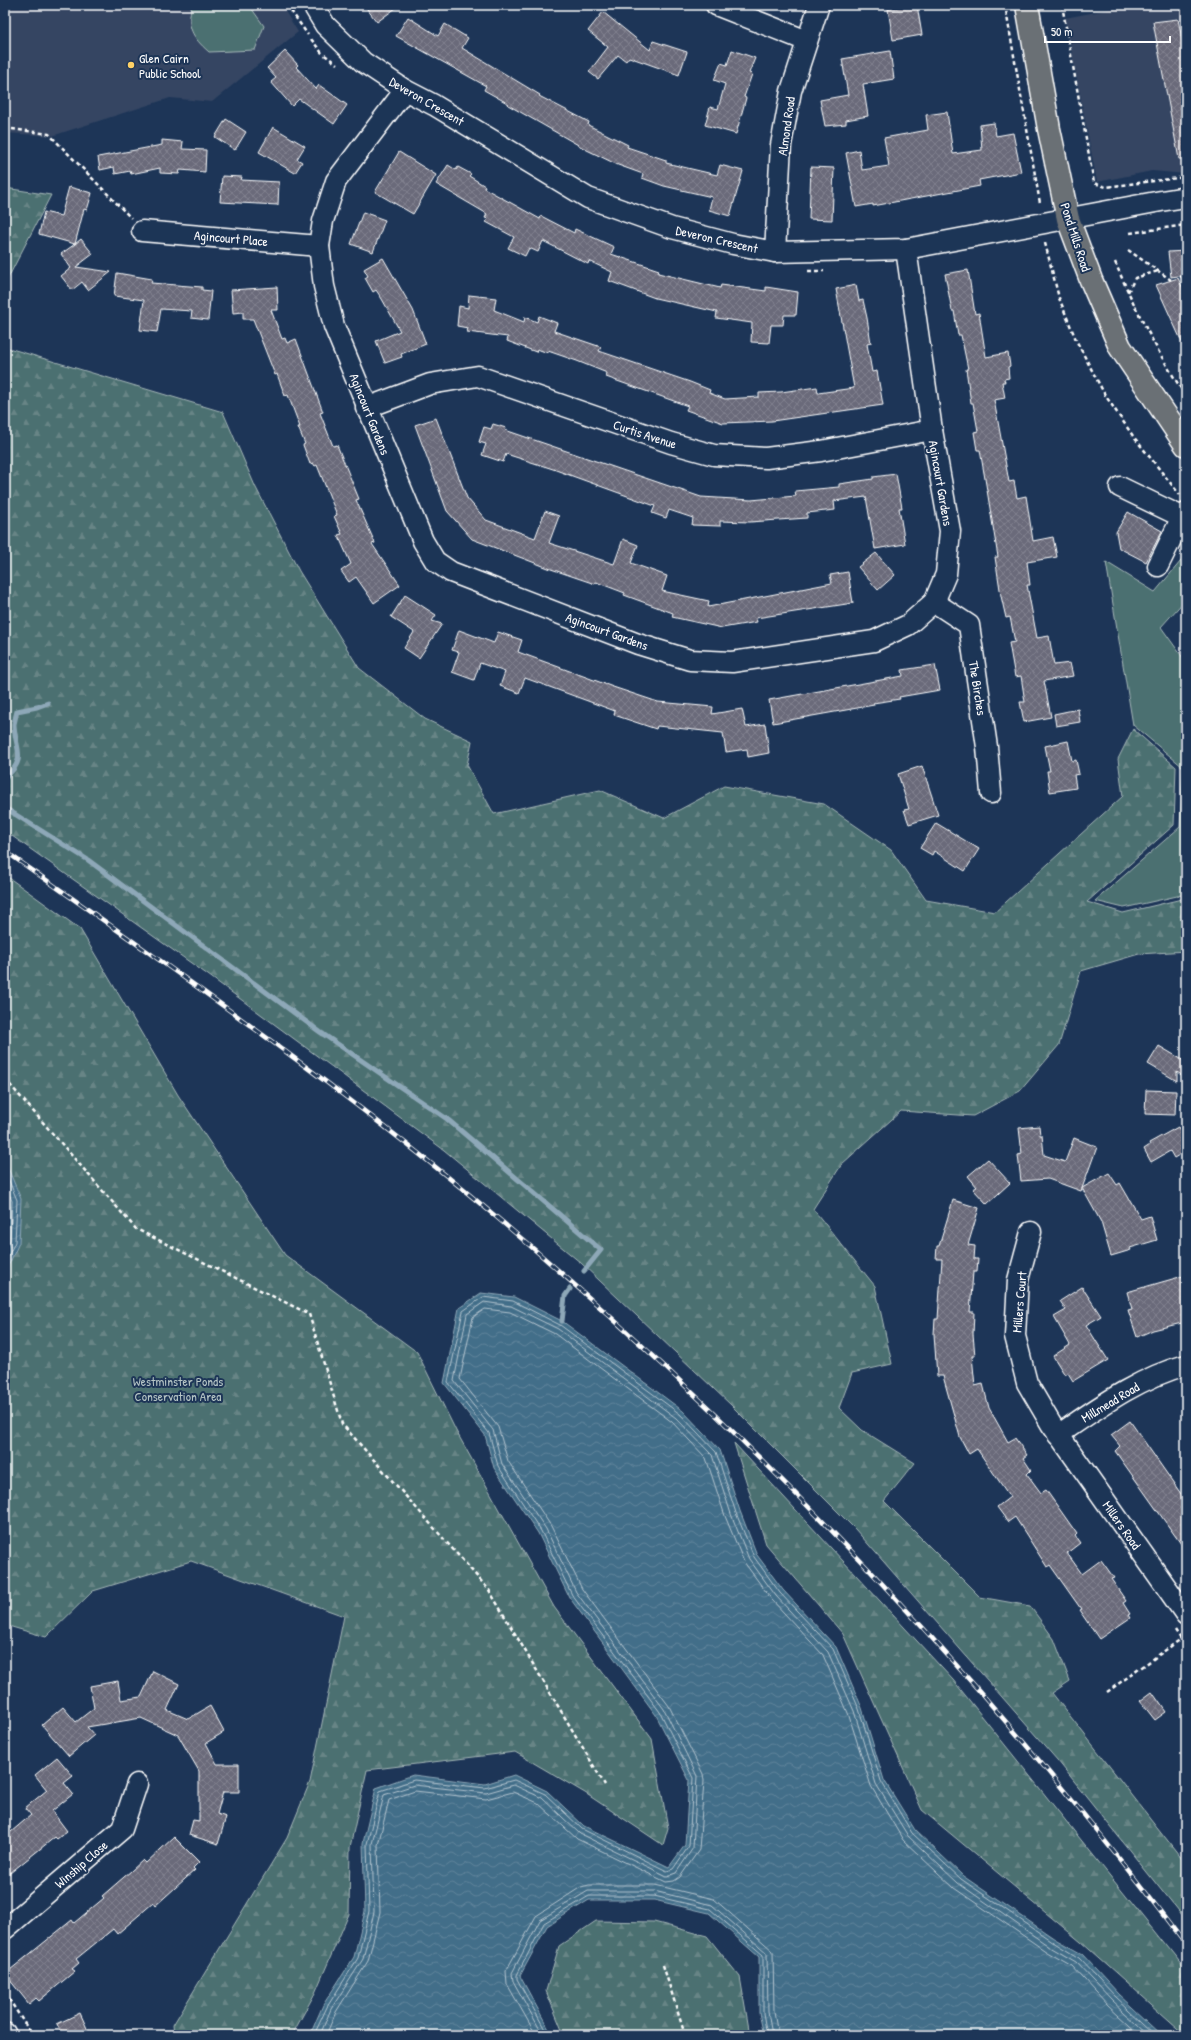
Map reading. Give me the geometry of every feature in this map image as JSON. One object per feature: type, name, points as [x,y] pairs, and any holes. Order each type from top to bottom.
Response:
[{"type":"main road","name":"Pond Mills Road","points":[[1027,5],[1049,129],[1068,219],[1091,280],[1120,346],[1186,445]]},
{"type":"street","name":"Deveron Crescent","points":[[313,5],[325,24],[363,62],[405,90],[434,105],[588,198],[672,228],[733,244],[775,252],[906,249],[1186,197]]},
{"type":"street","points":[[716,5],[807,42]]},
{"type":"street","name":"Almond Road","points":[[775,252],[782,145],[791,91],[819,5]]},
{"type":"street","name":"Agincourt Gardens","points":[[405,90],[336,181],[323,221],[320,246],[324,286],[334,326],[366,408],[423,541],[435,561],[451,572],[638,644],[690,660],[740,661],[874,641],[908,625],[934,602],[946,574],[950,531],[932,430],[906,249]]},
{"type":"street","name":"Agincourt Place","points":[[142,231],[320,246]]},
{"type":"street","name":"Curtis Avenue","points":[[366,408],[430,384],[478,376],[671,443],[714,455],[766,458],[821,451],[932,430]]},
{"type":"street","points":[[1120,487],[1183,509],[1158,566]]},
{"type":"street","name":"The Birches","points":[[934,602],[969,625],[987,747],[991,793]]},
{"type":"street","name":"Millers Court","points":[[1031,1232],[1018,1280],[1015,1336],[1027,1383],[1058,1435]]},
{"type":"street","name":"Millmead Road","points":[[1058,1435],[1116,1395],[1169,1370],[1186,1364]]},
{"type":"street","name":"Millers Road","points":[[1058,1435],[1185,1612]]},
{"type":"street","name":"Winship Close","points":[[5,1929],[122,1829],[137,1784]]},
{"type":"path","points":[[1005,5],[1040,203]]},
{"type":"path","points":[[1062,5],[1094,183],[1106,188],[1186,177]]},
{"type":"path","points":[[5,128],[49,134],[119,204],[142,231]]},
{"type":"path","points":[[1130,233],[1186,225]]},
{"type":"path","points":[[1040,244],[1046,242],[1059,298],[1077,342],[1105,395],[1183,509]]},
{"type":"path","points":[[1128,250],[1171,280]]},
{"type":"path","points":[[1115,262],[1128,292],[1166,366],[1186,396]]},
{"type":"path","points":[[1128,292],[1135,278],[1158,271]]},
{"type":"path","points":[[1180,276],[1186,279]]},
{"type":"path","points":[[5,1079],[136,1229],[310,1314],[342,1424],[489,1590],[605,1785]]},
{"type":"path","points":[[1107,1692],[1181,1639]]},
{"type":"path","points":[[663,1965],[686,2035]]},
{"type":"path","points":[[5,1993],[32,2035]]},
{"type":"shaded area","name":"Glen Cairn Public School","points":[[5,5],[281,5],[298,32],[212,102],[170,98],[52,136],[5,133]]},
{"type":"shaded area","points":[[1132,5],[1186,5],[1186,174],[1152,171],[1097,182],[1065,18]]},
{"type":"green space","points":[[192,5],[249,5],[264,26],[255,50],[209,52],[198,41],[190,26],[190,13]]},
{"type":"green space","points":[[5,188],[51,195],[5,284]]},
{"type":"green space","points":[[5,347],[223,412],[255,486],[299,571],[359,668],[425,719],[472,741],[467,765],[494,814],[600,790],[664,818],[724,786],[824,804],[891,850],[926,900],[995,912],[1123,796],[1118,759],[1133,729],[1176,767],[1174,825],[1087,902],[1123,913],[1186,898],[1186,951],[1139,954],[1081,971],[1059,1045],[1020,1091],[973,1116],[901,1111],[842,1164],[813,1209],[875,1286],[892,1364],[852,1373],[839,1408],[862,1430],[915,1463],[884,1501],[980,1597],[1030,1606],[1054,1639],[1070,1681],[1052,1693],[1186,1864],[1186,1921],[1058,1761],[855,1529],[731,1405],[581,1263],[444,1150],[208,975],[5,831]]},
{"type":"green space","points":[[1186,555],[1186,599],[1161,627],[1186,662],[1186,894],[1124,908],[1095,901],[1180,827],[1183,767],[1133,725],[1106,562],[1155,592]]},
{"type":"green space","name":"Westminster Ponds Conservation Area","points":[[5,875],[80,929],[178,1095],[285,1255],[417,1352],[456,1431],[554,1607],[652,1739],[668,1828],[663,1845],[585,1793],[515,1752],[367,1770],[350,1847],[349,1914],[315,1993],[292,2035],[174,2035],[173,2025],[287,1838],[310,1782],[344,1616],[191,1561],[93,1591],[46,1637],[5,1625]]},
{"type":"green space","points":[[734,1443],[953,1680],[1186,1971],[1186,2035],[1081,1942],[922,1810],[843,1634],[766,1544]]},
{"type":"green space","points":[[596,1921],[654,1922],[707,1936],[740,1977],[750,2035],[564,2035],[546,1991],[559,1946]]},
{"type":"water","points":[[5,1161],[21,1199],[19,1243],[5,1273]]},
{"type":"water","points":[[481,1293],[514,1297],[562,1321],[683,1411],[720,1450],[740,1511],[757,1555],[783,1590],[836,1647],[862,1708],[884,1780],[915,1830],[963,1876],[1055,1939],[1082,1954],[1119,1994],[1163,2035],[764,2035],[759,2013],[759,1957],[709,1913],[654,1900],[589,1900],[547,1926],[520,1976],[552,2035],[310,2035],[323,2005],[354,1957],[365,1911],[363,1843],[376,1788],[413,1775],[485,1784],[514,1775],[547,1791],[584,1826],[669,1867],[685,1845],[689,1780],[656,1715],[569,1597],[538,1533],[494,1468],[485,1435],[444,1383],[459,1308]]},
{"type":"building","points":[[364,5],[400,5],[377,22]]},
{"type":"building","points":[[917,5],[922,35],[893,40],[888,9]]},
{"type":"building","points":[[603,12],[650,50],[653,41],[687,52],[679,75],[629,57],[626,61],[618,55],[598,79],[589,72],[608,47],[588,31]]},
{"type":"building","points":[[408,17],[438,36],[445,24],[468,38],[462,48],[540,95],[539,96],[589,122],[588,125],[628,145],[627,147],[666,160],[666,163],[717,175],[720,165],[743,171],[730,216],[709,210],[712,197],[664,186],[642,178],[643,174],[618,165],[587,150],[484,90],[486,86],[396,36]]},
{"type":"building","points":[[1178,19],[1186,60],[1186,159],[1179,159],[1153,22]]},
{"type":"building","points":[[732,50],[755,58],[749,73],[752,74],[744,97],[746,98],[736,134],[705,125],[710,107],[718,109],[725,84],[714,80],[721,63],[727,65]]},
{"type":"building","points":[[285,51],[298,65],[296,67],[316,89],[319,85],[347,105],[334,124],[299,99],[292,106],[271,82],[276,78],[267,68]]},
{"type":"building","points":[[890,51],[894,79],[863,84],[868,116],[846,120],[846,124],[825,126],[820,100],[848,95],[842,59]]},
{"type":"building","points":[[947,112],[953,154],[982,150],[980,125],[994,123],[996,136],[1013,133],[1021,172],[979,180],[980,186],[873,206],[873,204],[856,207],[846,153],[859,150],[862,170],[889,166],[884,138],[928,130],[926,115]]},
{"type":"building","points":[[226,119],[246,132],[235,150],[215,137]]},
{"type":"building","points":[[273,127],[305,146],[297,159],[302,162],[295,173],[259,152]]},
{"type":"building","points":[[162,140],[183,142],[182,149],[206,150],[205,172],[180,170],[179,174],[160,173],[160,168],[131,174],[130,171],[115,174],[114,167],[100,170],[98,157],[162,145]]},
{"type":"building","points":[[399,152],[436,175],[413,214],[375,192]]},
{"type":"building","points":[[448,165],[456,170],[458,167],[471,174],[469,176],[485,186],[484,188],[540,219],[541,216],[574,233],[575,229],[614,247],[611,254],[659,270],[658,273],[720,288],[721,285],[766,291],[766,287],[798,292],[796,315],[784,315],[783,325],[771,325],[769,343],[751,342],[752,323],[716,318],[717,312],[655,298],[609,281],[612,272],[589,261],[588,264],[543,241],[538,252],[529,248],[525,256],[508,248],[514,237],[486,222],[488,219],[485,218],[487,214],[436,184]]},
{"type":"building","points":[[811,167],[834,168],[832,220],[809,219]]},
{"type":"building","points":[[222,176],[242,177],[241,180],[279,182],[278,205],[220,202]]},
{"type":"building","points":[[69,187],[92,193],[87,210],[84,209],[75,244],[39,234],[44,212],[61,216]]},
{"type":"building","points":[[363,212],[385,220],[373,252],[351,244]]},
{"type":"building","points":[[81,239],[93,254],[76,267],[111,272],[88,290],[82,282],[72,290],[61,276],[71,268],[61,254]]},
{"type":"building","points":[[1186,251],[1186,275],[1171,277],[1168,252]]},
{"type":"building","points":[[383,258],[413,310],[426,344],[401,354],[402,357],[385,363],[376,341],[400,331],[376,290],[373,292],[365,278],[368,276],[364,269]]},
{"type":"building","points":[[968,270],[975,314],[979,313],[986,357],[1008,353],[1010,366],[1008,367],[1009,378],[1004,379],[1005,382],[1002,382],[1005,398],[994,400],[1009,482],[1014,481],[1017,498],[1026,496],[1033,541],[1053,537],[1057,557],[1027,562],[1030,585],[1027,585],[1037,638],[1049,636],[1054,665],[1070,663],[1073,676],[1044,681],[1051,717],[1024,722],[1020,702],[1025,702],[1021,676],[1015,677],[1009,643],[1015,642],[1010,617],[1006,618],[1001,596],[995,557],[998,557],[988,496],[980,450],[977,450],[974,432],[978,431],[973,403],[971,403],[966,369],[968,369],[961,335],[958,335],[954,311],[952,311],[945,274]]},
{"type":"building","points":[[117,273],[152,279],[151,283],[202,287],[202,290],[211,291],[208,320],[191,318],[192,311],[161,309],[157,332],[140,330],[144,300],[114,296]]},
{"type":"building","points":[[1178,278],[1186,295],[1186,351],[1156,285]]},
{"type":"building","points":[[856,285],[859,301],[863,300],[871,343],[867,344],[872,372],[877,371],[883,405],[772,421],[723,423],[686,410],[688,406],[606,377],[607,373],[577,361],[548,351],[548,353],[537,349],[536,352],[507,341],[508,337],[467,332],[468,328],[457,326],[459,306],[468,308],[469,295],[496,298],[494,310],[524,322],[525,317],[537,322],[539,316],[557,323],[554,331],[601,347],[599,351],[690,382],[710,390],[709,393],[725,399],[759,397],[759,393],[781,392],[817,387],[818,393],[854,388],[836,289]]},
{"type":"building","points":[[277,287],[278,310],[271,310],[282,339],[285,338],[287,343],[296,339],[323,412],[320,413],[333,446],[337,445],[359,499],[356,500],[375,543],[372,544],[400,585],[374,603],[356,577],[349,582],[341,571],[351,564],[338,535],[342,534],[334,516],[337,515],[317,465],[315,466],[313,463],[310,464],[303,445],[305,444],[298,427],[300,427],[288,395],[285,396],[277,374],[275,375],[253,319],[243,319],[243,312],[233,313],[231,290]]},
{"type":"building","points":[[436,418],[467,498],[486,520],[535,538],[545,511],[559,516],[549,543],[614,564],[623,539],[638,545],[631,563],[667,576],[662,591],[709,601],[708,607],[832,583],[830,575],[848,572],[853,603],[756,618],[757,622],[722,628],[672,617],[673,613],[624,595],[625,593],[596,582],[595,584],[551,569],[472,539],[447,511],[415,425]]},
{"type":"building","points":[[493,424],[506,428],[505,430],[701,497],[751,500],[796,496],[795,491],[839,487],[839,484],[896,474],[902,508],[899,508],[905,544],[875,549],[866,497],[834,501],[835,510],[807,513],[807,518],[750,522],[720,521],[720,526],[692,525],[693,518],[669,510],[666,518],[652,513],[655,506],[553,469],[506,454],[503,462],[482,455],[486,444],[479,442],[484,427],[491,429]]},
{"type":"building","points":[[1128,512],[1162,531],[1146,562],[1119,548],[1116,532]]},
{"type":"building","points":[[876,553],[895,575],[878,590],[858,567]]},
{"type":"building","points":[[405,595],[436,615],[432,621],[442,624],[419,658],[404,648],[414,632],[391,617]]},
{"type":"building","points":[[459,630],[494,643],[498,632],[522,640],[518,652],[658,702],[713,707],[712,714],[742,709],[746,727],[765,724],[769,753],[748,757],[747,749],[726,752],[723,733],[657,726],[656,729],[614,715],[615,711],[525,678],[519,693],[500,686],[505,672],[480,663],[474,680],[452,672],[459,652],[452,650]]},
{"type":"building","points":[[935,665],[940,690],[899,697],[900,699],[873,703],[874,705],[773,723],[769,700],[903,676],[902,670]]},
{"type":"building","points":[[1078,709],[1080,722],[1056,726],[1054,714]]},
{"type":"building","points":[[1068,741],[1072,761],[1076,760],[1079,774],[1074,775],[1076,788],[1050,792],[1047,771],[1050,771],[1045,746]]},
{"type":"building","points":[[922,766],[938,815],[909,824],[904,810],[909,809],[898,774]]},
{"type":"building","points":[[936,823],[979,849],[965,871],[934,851],[932,855],[920,848]]},
{"type":"building","points":[[1159,1046],[1186,1062],[1186,1078],[1177,1072],[1177,1081],[1148,1064]]},
{"type":"building","points":[[1146,1090],[1176,1091],[1175,1115],[1145,1114]]},
{"type":"building","points":[[1039,1126],[1040,1135],[1042,1135],[1044,1155],[1065,1162],[1074,1138],[1097,1147],[1081,1191],[1048,1179],[1021,1181],[1018,1155],[1022,1154],[1019,1128]]},
{"type":"building","points":[[1178,1127],[1186,1141],[1186,1151],[1174,1158],[1170,1151],[1151,1162],[1144,1149],[1150,1145],[1149,1143]]},
{"type":"building","points":[[988,1159],[1010,1183],[987,1204],[973,1189],[977,1187],[968,1176]]},
{"type":"building","points":[[1109,1173],[1117,1185],[1120,1183],[1141,1219],[1150,1216],[1157,1240],[1130,1248],[1131,1250],[1111,1256],[1101,1222],[1082,1188]]},
{"type":"building","points":[[953,1200],[979,1208],[968,1245],[975,1246],[974,1259],[978,1259],[977,1272],[973,1272],[970,1312],[974,1312],[973,1334],[975,1356],[972,1356],[975,1386],[983,1384],[989,1408],[1008,1442],[1015,1438],[1027,1455],[1023,1458],[1031,1470],[1027,1474],[1041,1493],[1046,1490],[1077,1534],[1075,1536],[1080,1543],[1067,1553],[1082,1574],[1101,1560],[1114,1578],[1111,1579],[1126,1601],[1123,1603],[1130,1614],[1128,1615],[1130,1618],[1099,1639],[1079,1610],[1081,1609],[1050,1565],[1047,1567],[1015,1517],[1008,1522],[997,1507],[1010,1497],[977,1449],[969,1454],[960,1437],[943,1376],[937,1376],[934,1334],[935,1319],[938,1319],[942,1259],[936,1259],[937,1246],[939,1246]]},
{"type":"building","points":[[1183,1276],[1186,1288],[1186,1322],[1153,1330],[1137,1337],[1128,1310],[1132,1309],[1127,1292]]},
{"type":"building","points":[[1082,1287],[1101,1316],[1086,1325],[1108,1360],[1073,1381],[1068,1373],[1065,1375],[1053,1356],[1070,1345],[1054,1317],[1066,1310],[1060,1301]]},
{"type":"building","points":[[1130,1421],[1186,1501],[1186,1551],[1115,1451],[1120,1446],[1111,1435]]},
{"type":"building","points":[[153,1671],[179,1684],[167,1710],[188,1719],[210,1706],[224,1732],[206,1743],[217,1764],[239,1764],[239,1792],[223,1792],[217,1814],[226,1817],[218,1844],[189,1835],[193,1820],[199,1821],[199,1771],[178,1735],[141,1718],[87,1727],[94,1735],[69,1756],[42,1725],[63,1707],[76,1722],[94,1708],[90,1686],[118,1681],[121,1700],[141,1697]]},
{"type":"building","points":[[1152,1692],[1166,1712],[1155,1720],[1140,1701]]},
{"type":"building","points":[[57,1757],[73,1776],[64,1783],[73,1794],[52,1811],[67,1831],[57,1839],[55,1837],[5,1877],[5,1837],[31,1815],[25,1808],[47,1790],[35,1775]]},
{"type":"building","points":[[174,1837],[199,1862],[193,1868],[195,1870],[155,1906],[153,1903],[117,1934],[113,1929],[76,1959],[79,1963],[72,1969],[75,1971],[39,2001],[36,1998],[29,2004],[5,1974],[72,1920],[74,1923],[104,1898],[102,1896],[143,1860],[146,1863]]},
{"type":"building","points":[[80,2013],[90,2035],[62,2035],[57,2024]]},
{"type":"waterway","points":[[5,777],[17,764],[18,752],[14,724],[17,711],[48,703]]},
{"type":"waterway","points":[[5,808],[88,860],[320,1032],[447,1119],[601,1250],[584,1271]]},
{"type":"waterway","points":[[562,1321],[565,1296],[570,1289]]},
{"type":"railway","points":[[5,851],[253,1028],[375,1119],[494,1215],[589,1298],[682,1383],[772,1470],[860,1560],[946,1653],[1109,1845],[1186,1945]]},
{"type":"place","name":"Glen Cairn Public School","points":[[131,65]]}]
